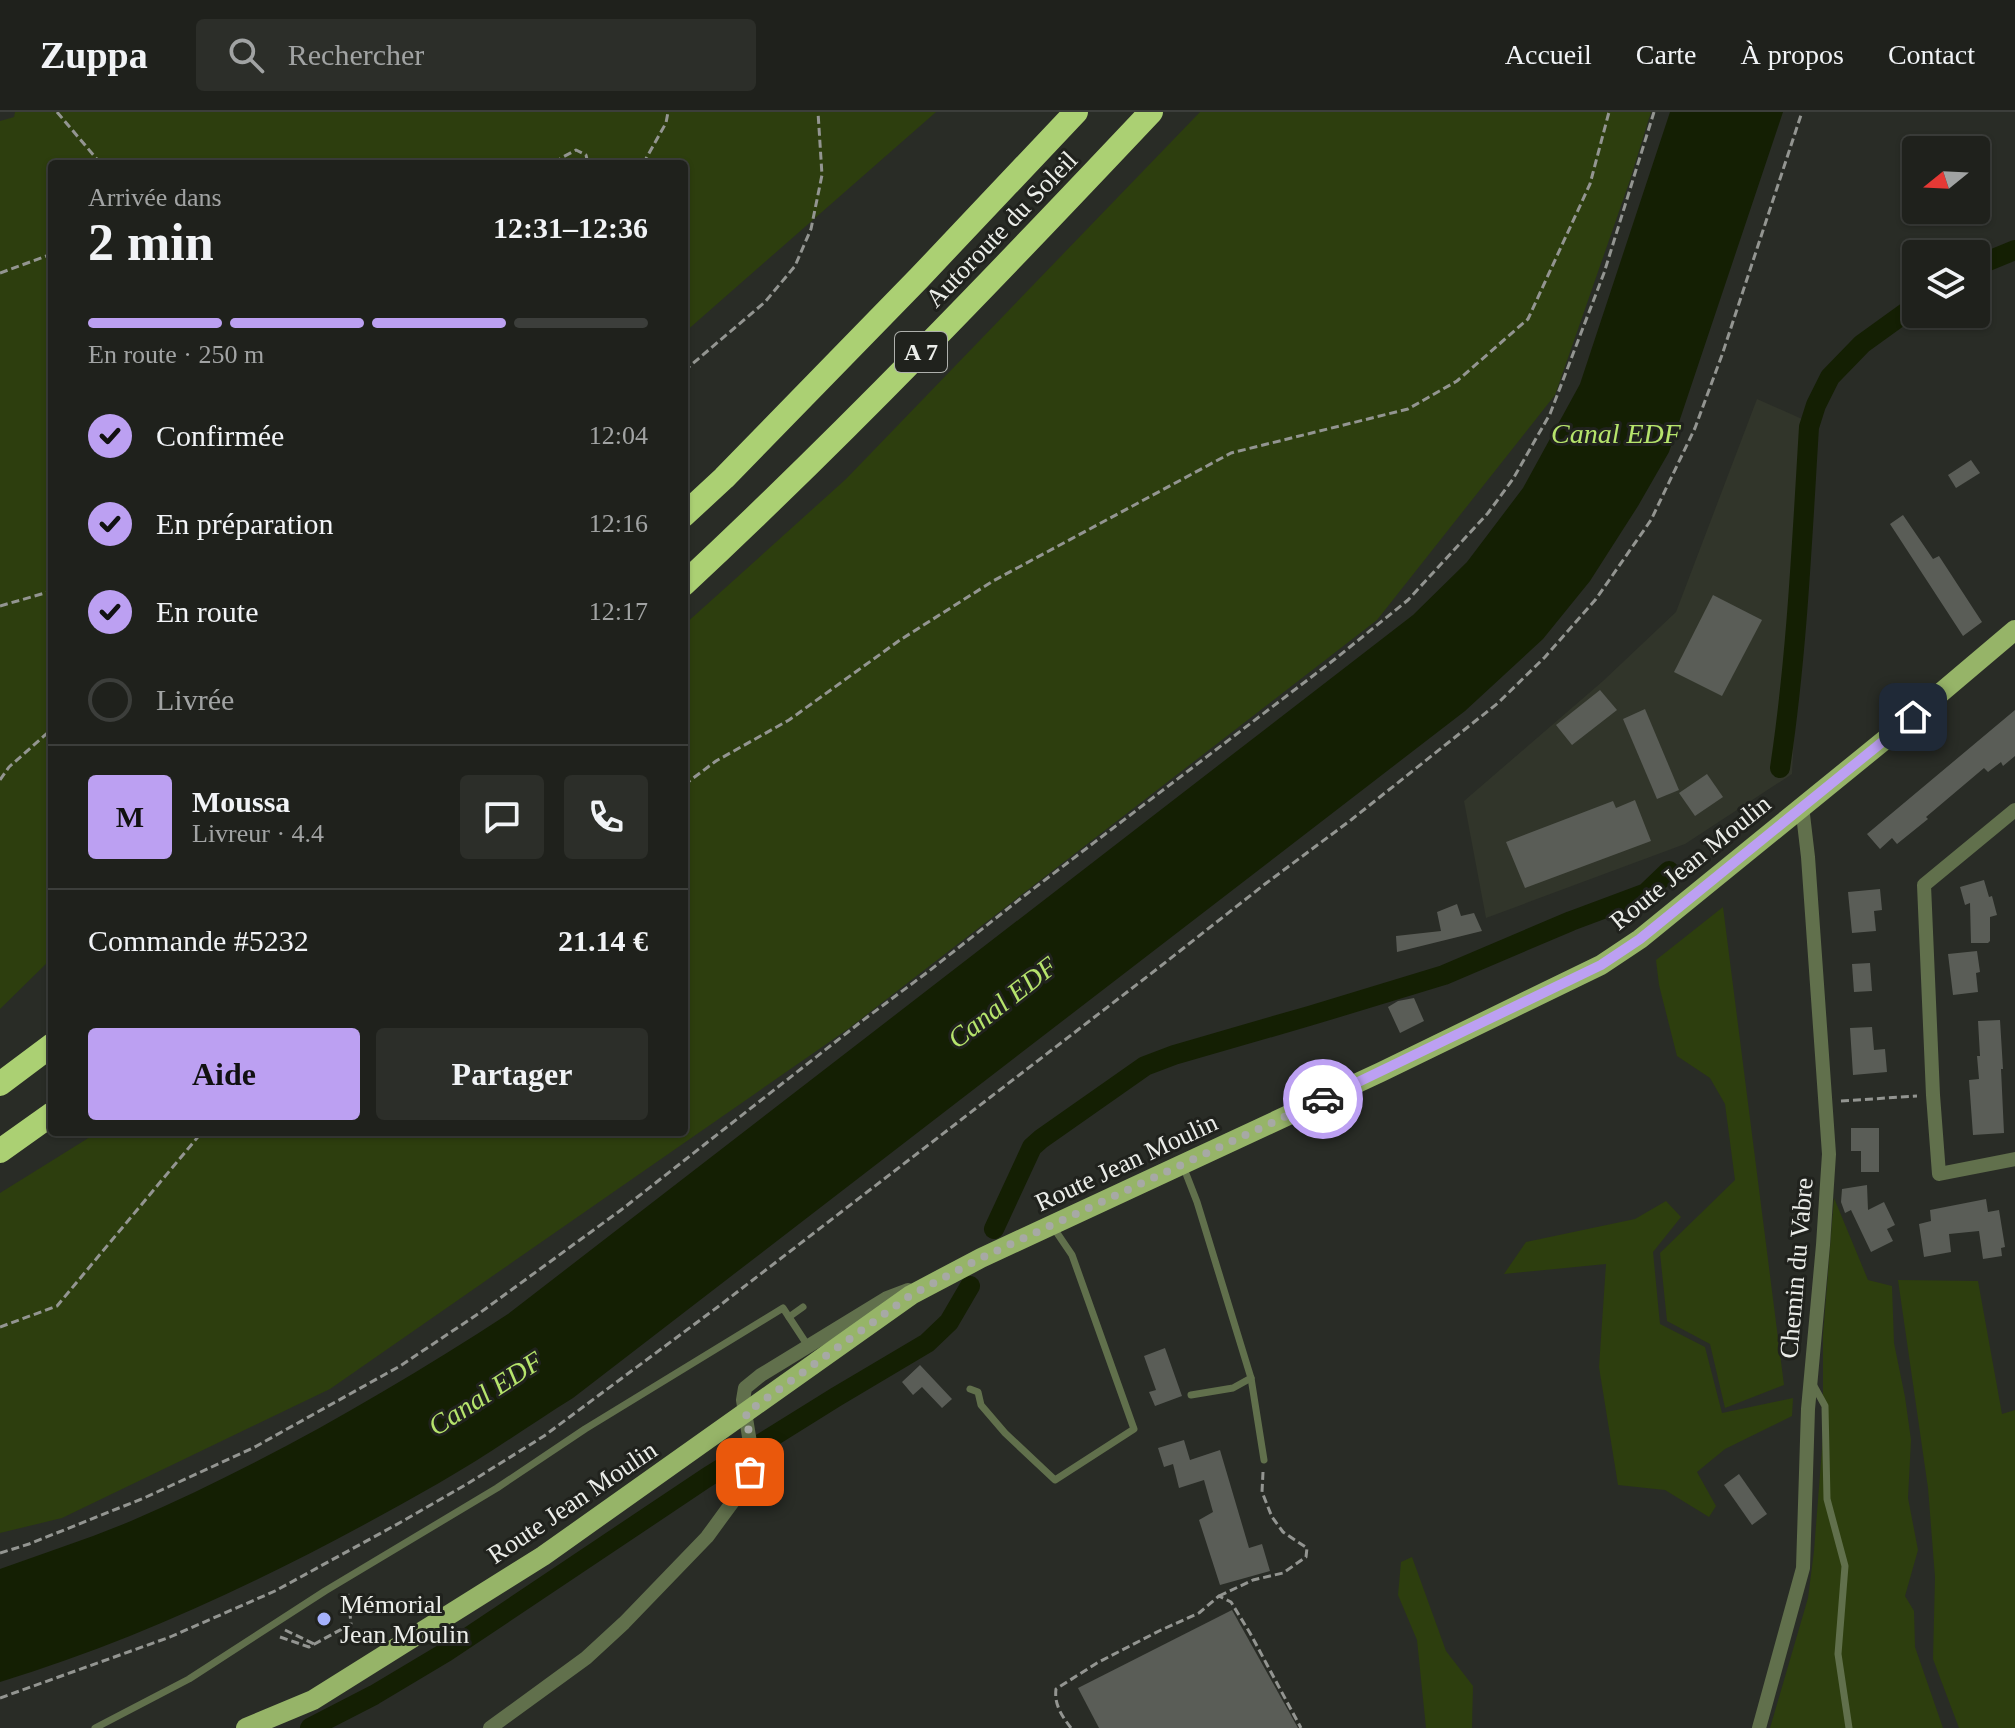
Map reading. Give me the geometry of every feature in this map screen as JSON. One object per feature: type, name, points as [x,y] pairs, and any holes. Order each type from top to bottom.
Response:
[{"type":"highway","name":"Autoroute du Soleil","points":[[688,511],[919,278],[1076,112]]},
{"type":"highway","name":"Autoroute du Soleil","points":[[688,580],[774,500],[970,303],[1151,112]]},
{"type":"highway","points":[[0,1084],[48,1048]]},
{"type":"highway","points":[[0,1151],[48,1117]]},
{"type":"main road","name":"Route Jean Moulin","points":[[246,1728],[313,1700],[529,1565],[911,1295],[981,1258],[1381,1072],[1601,965],[1640,939],[2015,630]]},
{"type":"street","name":"Chemin du Vabre","points":[[1759,1728],[1803,1568],[1808,1409],[1829,1154],[1802,806]]},
{"type":"street","points":[[2015,810],[1924,885],[1939,1174],[2015,1159]]},
{"type":"street","points":[[490,1728],[586,1658],[707,1537],[737,1496],[753,1461],[743,1400],[745,1388],[761,1375],[887,1298],[945,1277]]},
{"type":"lane","points":[[1183,1164],[1251,1378],[1264,1460]]},
{"type":"lane","points":[[970,1389],[978,1392],[981,1405],[1005,1433],[1055,1480],[1134,1429],[1072,1255],[1051,1225]]},
{"type":"lane","points":[[789,1317],[803,1307]]},
{"type":"lane","points":[[95,1728],[189,1679],[783,1308],[808,1346]]},
{"type":"lane","points":[[1191,1395],[1233,1388],[1251,1378]]},
{"type":"lane","points":[[1811,1380],[1825,1406],[1827,1499],[1845,1566],[1838,1654],[1849,1728]]},
{"type":"path","points":[[57,112],[98,160]]},
{"type":"path","points":[[645,160],[666,123],[668,112]]},
{"type":"path","points":[[688,368],[765,302],[795,266],[811,229],[822,175],[818,112]]},
{"type":"path","points":[[688,782],[716,761],[789,720],[900,640],[993,581],[1231,453],[1408,409],[1457,381],[1528,319],[1590,184],[1609,112]]},
{"type":"path","points":[[0,1553],[144,1498],[253,1448],[400,1366],[481,1312],[621,1210],[1408,600],[1488,513],[1513,479],[1550,414],[1604,273],[1654,112]]},
{"type":"path","points":[[0,1698],[170,1637],[275,1591],[441,1499],[544,1436],[719,1306],[1145,979],[1498,703],[1545,657],[1596,599],[1651,520],[1695,428],[1802,112]]},
{"type":"path","points":[[559,160],[576,150],[586,155],[587,160]]},
{"type":"path","points":[[0,273],[48,255]]},
{"type":"path","points":[[0,606],[48,592]]},
{"type":"path","points":[[0,780],[9,767],[48,733]]},
{"type":"path","points":[[1825,1102],[1933,1095]]},
{"type":"path","points":[[0,1327],[57,1306],[199,1136]]},
{"type":"path","points":[[1071,1728],[1060,1713],[1056,1689],[1097,1663],[1199,1613],[1219,1596],[1253,1580],[1283,1573],[1306,1557],[1307,1548],[1283,1532],[1272,1517],[1262,1492],[1264,1460]]},
{"type":"path","points":[[270,1626],[275,1635],[309,1647],[351,1624],[349,1596]]},
{"type":"path","points":[[1219,1596],[1231,1602],[1301,1728]]},
{"type":"path","points":[[285,1631],[314,1644]]},
{"type":"shaded area","points":[[1757,399],[1811,423],[1792,774],[1685,844],[1486,918],[1464,801],[1603,681],[1676,612]]},
{"type":"green space","points":[[15,112],[936,112],[688,329],[688,160],[48,160],[48,962],[0,1009],[0,121],[14,117]]},
{"type":"green space","points":[[1200,112],[1651,112],[1555,395],[1377,620],[848,1029],[330,1389],[62,1518],[0,1533],[0,1193],[92,1136],[688,1136],[688,621],[846,479]]},
{"type":"green space","points":[[1723,907],[1784,1385],[1725,1408],[1710,1344],[1667,1321],[1660,1253],[1735,1180],[1725,1104],[1710,1078],[1677,1056],[1659,985],[1656,960]]},
{"type":"green space","points":[[1834,1198],[1868,1280],[1892,1286],[1894,1343],[1911,1440],[1908,1498],[1918,1550],[1905,1596],[1914,1611],[1915,1647],[1943,1728],[1770,1728],[1808,1598],[1814,1551],[1823,1436],[1823,1335]]},
{"type":"green space","points":[[1666,1201],[1681,1217],[1653,1252],[1660,1324],[1705,1347],[1722,1413],[1793,1398],[1792,1416],[1725,1449],[1697,1472],[1716,1506],[1709,1517],[1665,1490],[1618,1485],[1599,1367],[1606,1264],[1504,1274],[1526,1242],[1635,1219]]},
{"type":"green space","points":[[1898,1280],[1978,1281],[2002,1414],[2015,1410],[2015,1728],[1959,1728],[1933,1659],[1935,1577],[1928,1488]]},
{"type":"green space","points":[[1412,1557],[1446,1651],[1473,1686],[1472,1728],[1426,1728],[1417,1640],[1398,1595],[1401,1562]]},
{"type":"water","name":"Canal EDF","points":[[1670,112],[1783,112],[1669,452],[1590,581],[1543,639],[1465,711],[573,1398],[439,1483],[279,1569],[114,1642],[0,1682],[0,1569],[131,1521],[229,1476],[371,1399],[508,1314],[1413,615],[1467,562],[1523,488],[1580,384]]},
{"type":"building","points":[[1971,460],[1980,473],[1956,488],[1948,475]]},
{"type":"building","points":[[1903,515],[1933,559],[1939,556],[1982,622],[1963,636],[1890,524]]},
{"type":"building","points":[[1713,595],[1762,620],[1722,696],[1674,672]]},
{"type":"building","points":[[1600,690],[1617,710],[1572,745],[1556,725]]},
{"type":"building","points":[[1645,709],[1679,790],[1657,799],[1623,719]]},
{"type":"building","points":[[2015,710],[2015,756],[2003,766],[2001,762],[1988,772],[1984,768],[1897,844],[1892,838],[1880,849],[1867,834]]},
{"type":"building","points":[[1707,774],[1723,797],[1695,816],[1679,793]]},
{"type":"building","points":[[1635,800],[1651,841],[1525,888],[1506,842],[1613,801],[1616,808]]},
{"type":"building","points":[[1984,880],[1997,915],[1990,917],[1990,941],[1971,943],[1970,903],[1965,905],[1960,887]]},
{"type":"building","points":[[1880,889],[1882,910],[1874,911],[1876,931],[1852,933],[1848,892]]},
{"type":"building","points":[[1457,904],[1461,916],[1474,913],[1482,931],[1397,952],[1396,936],[1441,931],[1437,912]]},
{"type":"building","points":[[1977,951],[1980,972],[1976,973],[1978,992],[1953,995],[1948,954]]},
{"type":"building","points":[[1870,963],[1872,991],[1854,992],[1852,964]]},
{"type":"building","points":[[1414,998],[1424,1021],[1400,1033],[1388,1007]]},
{"type":"building","points":[[2000,1020],[2004,1133],[1973,1135],[1969,1080],[1979,1079],[1978,1021]]},
{"type":"building","points":[[1872,1027],[1874,1050],[1885,1049],[1887,1072],[1853,1075],[1850,1028]]},
{"type":"building","points":[[1851,1128],[1879,1128],[1879,1172],[1861,1172],[1861,1151],[1851,1151]]},
{"type":"building","points":[[1867,1185],[1868,1210],[1884,1202],[1895,1225],[1887,1229],[1893,1241],[1871,1252],[1851,1210],[1845,1213],[1841,1202],[1842,1189]]},
{"type":"building","points":[[1986,1199],[1988,1212],[1999,1210],[2005,1247],[2001,1248],[2002,1256],[1983,1259],[1979,1231],[1949,1234],[1951,1252],[1924,1257],[1919,1224],[1931,1221],[1930,1210]]},
{"type":"building","points":[[1165,1348],[1182,1396],[1155,1406],[1149,1392],[1156,1390],[1144,1356]]},
{"type":"building","points":[[920,1365],[952,1399],[942,1408],[922,1387],[913,1395],[902,1382]]},
{"type":"building","points":[[1184,1440],[1190,1460],[1220,1450],[1249,1548],[1262,1544],[1270,1571],[1220,1585],[1199,1520],[1213,1512],[1204,1480],[1179,1488],[1173,1464],[1164,1467],[1158,1448]]},
{"type":"building","points":[[1739,1474],[1767,1514],[1752,1525],[1724,1485]]},
{"type":"building","points":[[1232,1610],[1298,1728],[1099,1728],[1078,1688]]},
{"type":"waterway","points":[[1990,260],[2015,250]]},
{"type":"waterway","points":[[1780,768],[1795,641],[1809,427],[1830,377],[1862,344],[1902,315]]},
{"type":"waterway","points":[[994,1229],[1032,1147],[1145,1066],[1444,975],[1646,893],[1669,871]]},
{"type":"waterway","points":[[310,1728],[374,1695],[446,1652],[706,1478],[927,1343],[949,1322],[970,1286]]},
{"type":"way so far","points":[[750,1472],[753,1461],[746,1413],[911,1295],[981,1258],[1323,1099]]},
{"type":"place","name":"Mémorial Jean Moulin","points":[[324,1619]]},
{"type":"route","points":[[1323,1099],[1601,965],[1640,939],[1913,717]]}]
